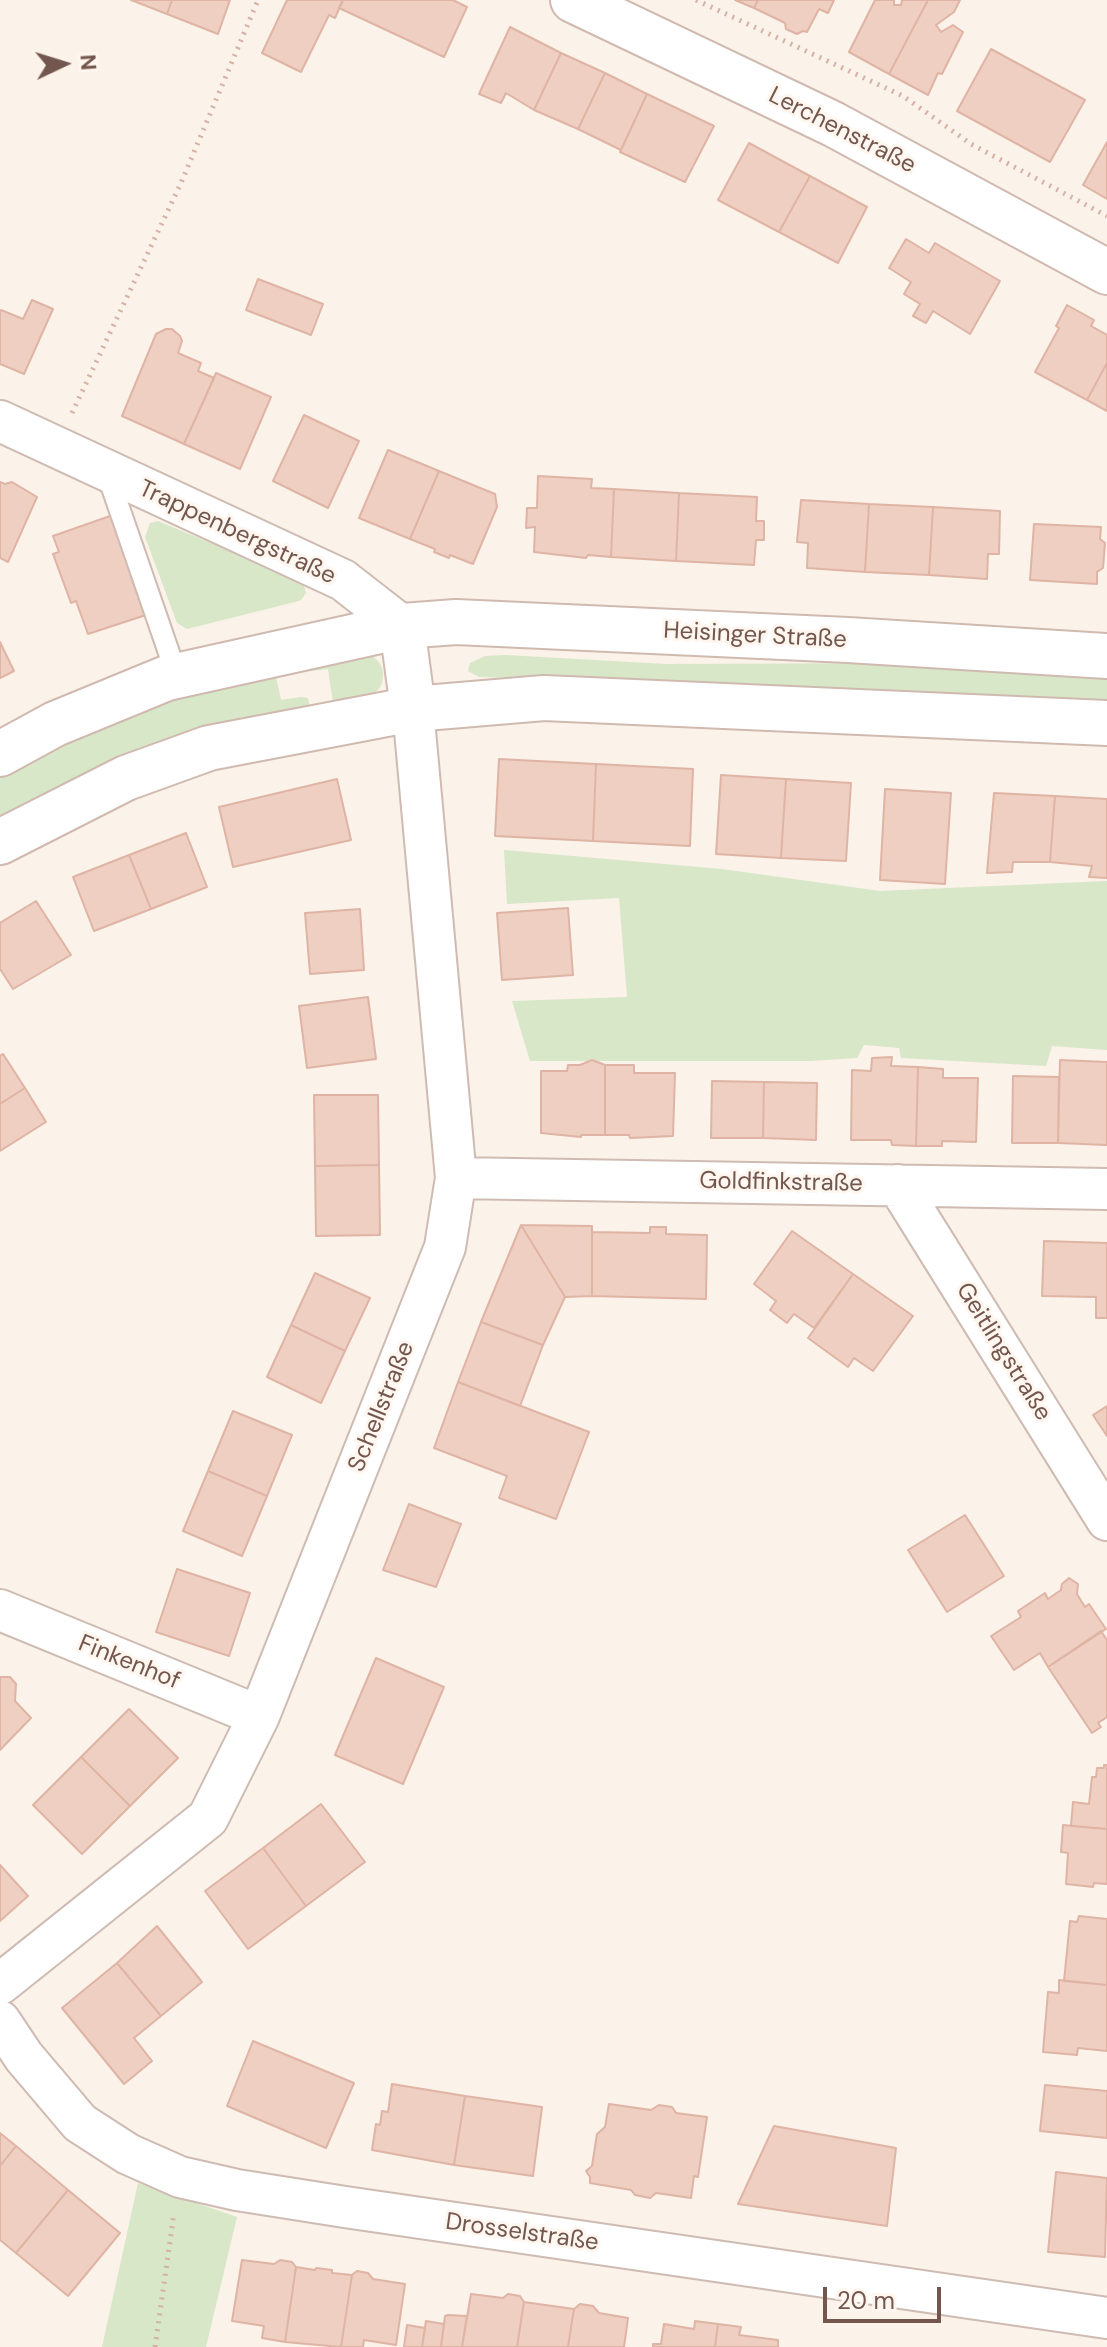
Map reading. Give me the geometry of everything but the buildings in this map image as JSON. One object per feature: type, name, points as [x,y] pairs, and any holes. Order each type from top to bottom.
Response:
[{"type":"main road","name":"Lerchenstraße","points":[[573,0],[833,124],[1107,272]]},
{"type":"main road","name":"Heisinger Straße","points":[[0,754],[55,724],[177,676],[402,626],[471,622],[1107,656]]},
{"type":"main road","points":[[402,626],[413,709]]},
{"type":"main road","points":[[0,842],[126,778],[209,748],[413,709],[544,698],[1107,723]]},
{"type":"street","name":"Trappenbergstraße","points":[[0,421],[343,580],[402,626]]},
{"type":"street","name":"Schellstraße","points":[[0,1984],[208,1818],[259,1716],[445,1247],[456,1178],[413,709]]},
{"type":"street","name":"Goldfinkstraße","points":[[456,1178],[1107,1189]]},
{"type":"street","name":"Geitlingstraße","points":[[898,1185],[1107,1520]]},
{"type":"street","name":"Finkenhof","points":[[0,1610],[259,1716]]},
{"type":"street","name":"Drosselstraße","points":[[0,2021],[24,2057],[80,2123],[128,2154],[180,2177],[237,2190],[377,2212],[1107,2318]]},
{"type":"lane","name":"Trappenbergstraße","points":[[107,473],[177,676]]},
{"type":"path","points":[[56,446],[181,183],[258,0]]},
{"type":"path","points":[[696,0],[903,96],[971,144],[1107,216]]},
{"type":"path","points":[[155,2347],[180,2177]]},
{"type":"green space","points":[[158,521],[303,581],[306,593],[295,602],[187,629],[177,623],[145,537],[150,523]]},
{"type":"green space","points":[[370,654],[377,660],[383,674],[378,690],[366,698],[333,703],[328,669],[301,672],[299,660]]},
{"type":"green space","points":[[485,656],[666,664],[920,663],[1107,672],[1107,713],[726,684],[479,677],[468,671],[470,663]]},
{"type":"green space","points":[[274,667],[281,700],[308,698],[310,708],[0,824],[0,770],[112,718]]},
{"type":"green space","points":[[504,850],[722,869],[880,891],[1107,881],[1107,1050],[1052,1046],[1046,1066],[901,1058],[899,1048],[864,1045],[857,1058],[811,1061],[530,1061],[512,1001],[627,997],[619,898],[507,904]]},
{"type":"green space","points":[[138,2183],[237,2217],[206,2347],[102,2347]]}]
